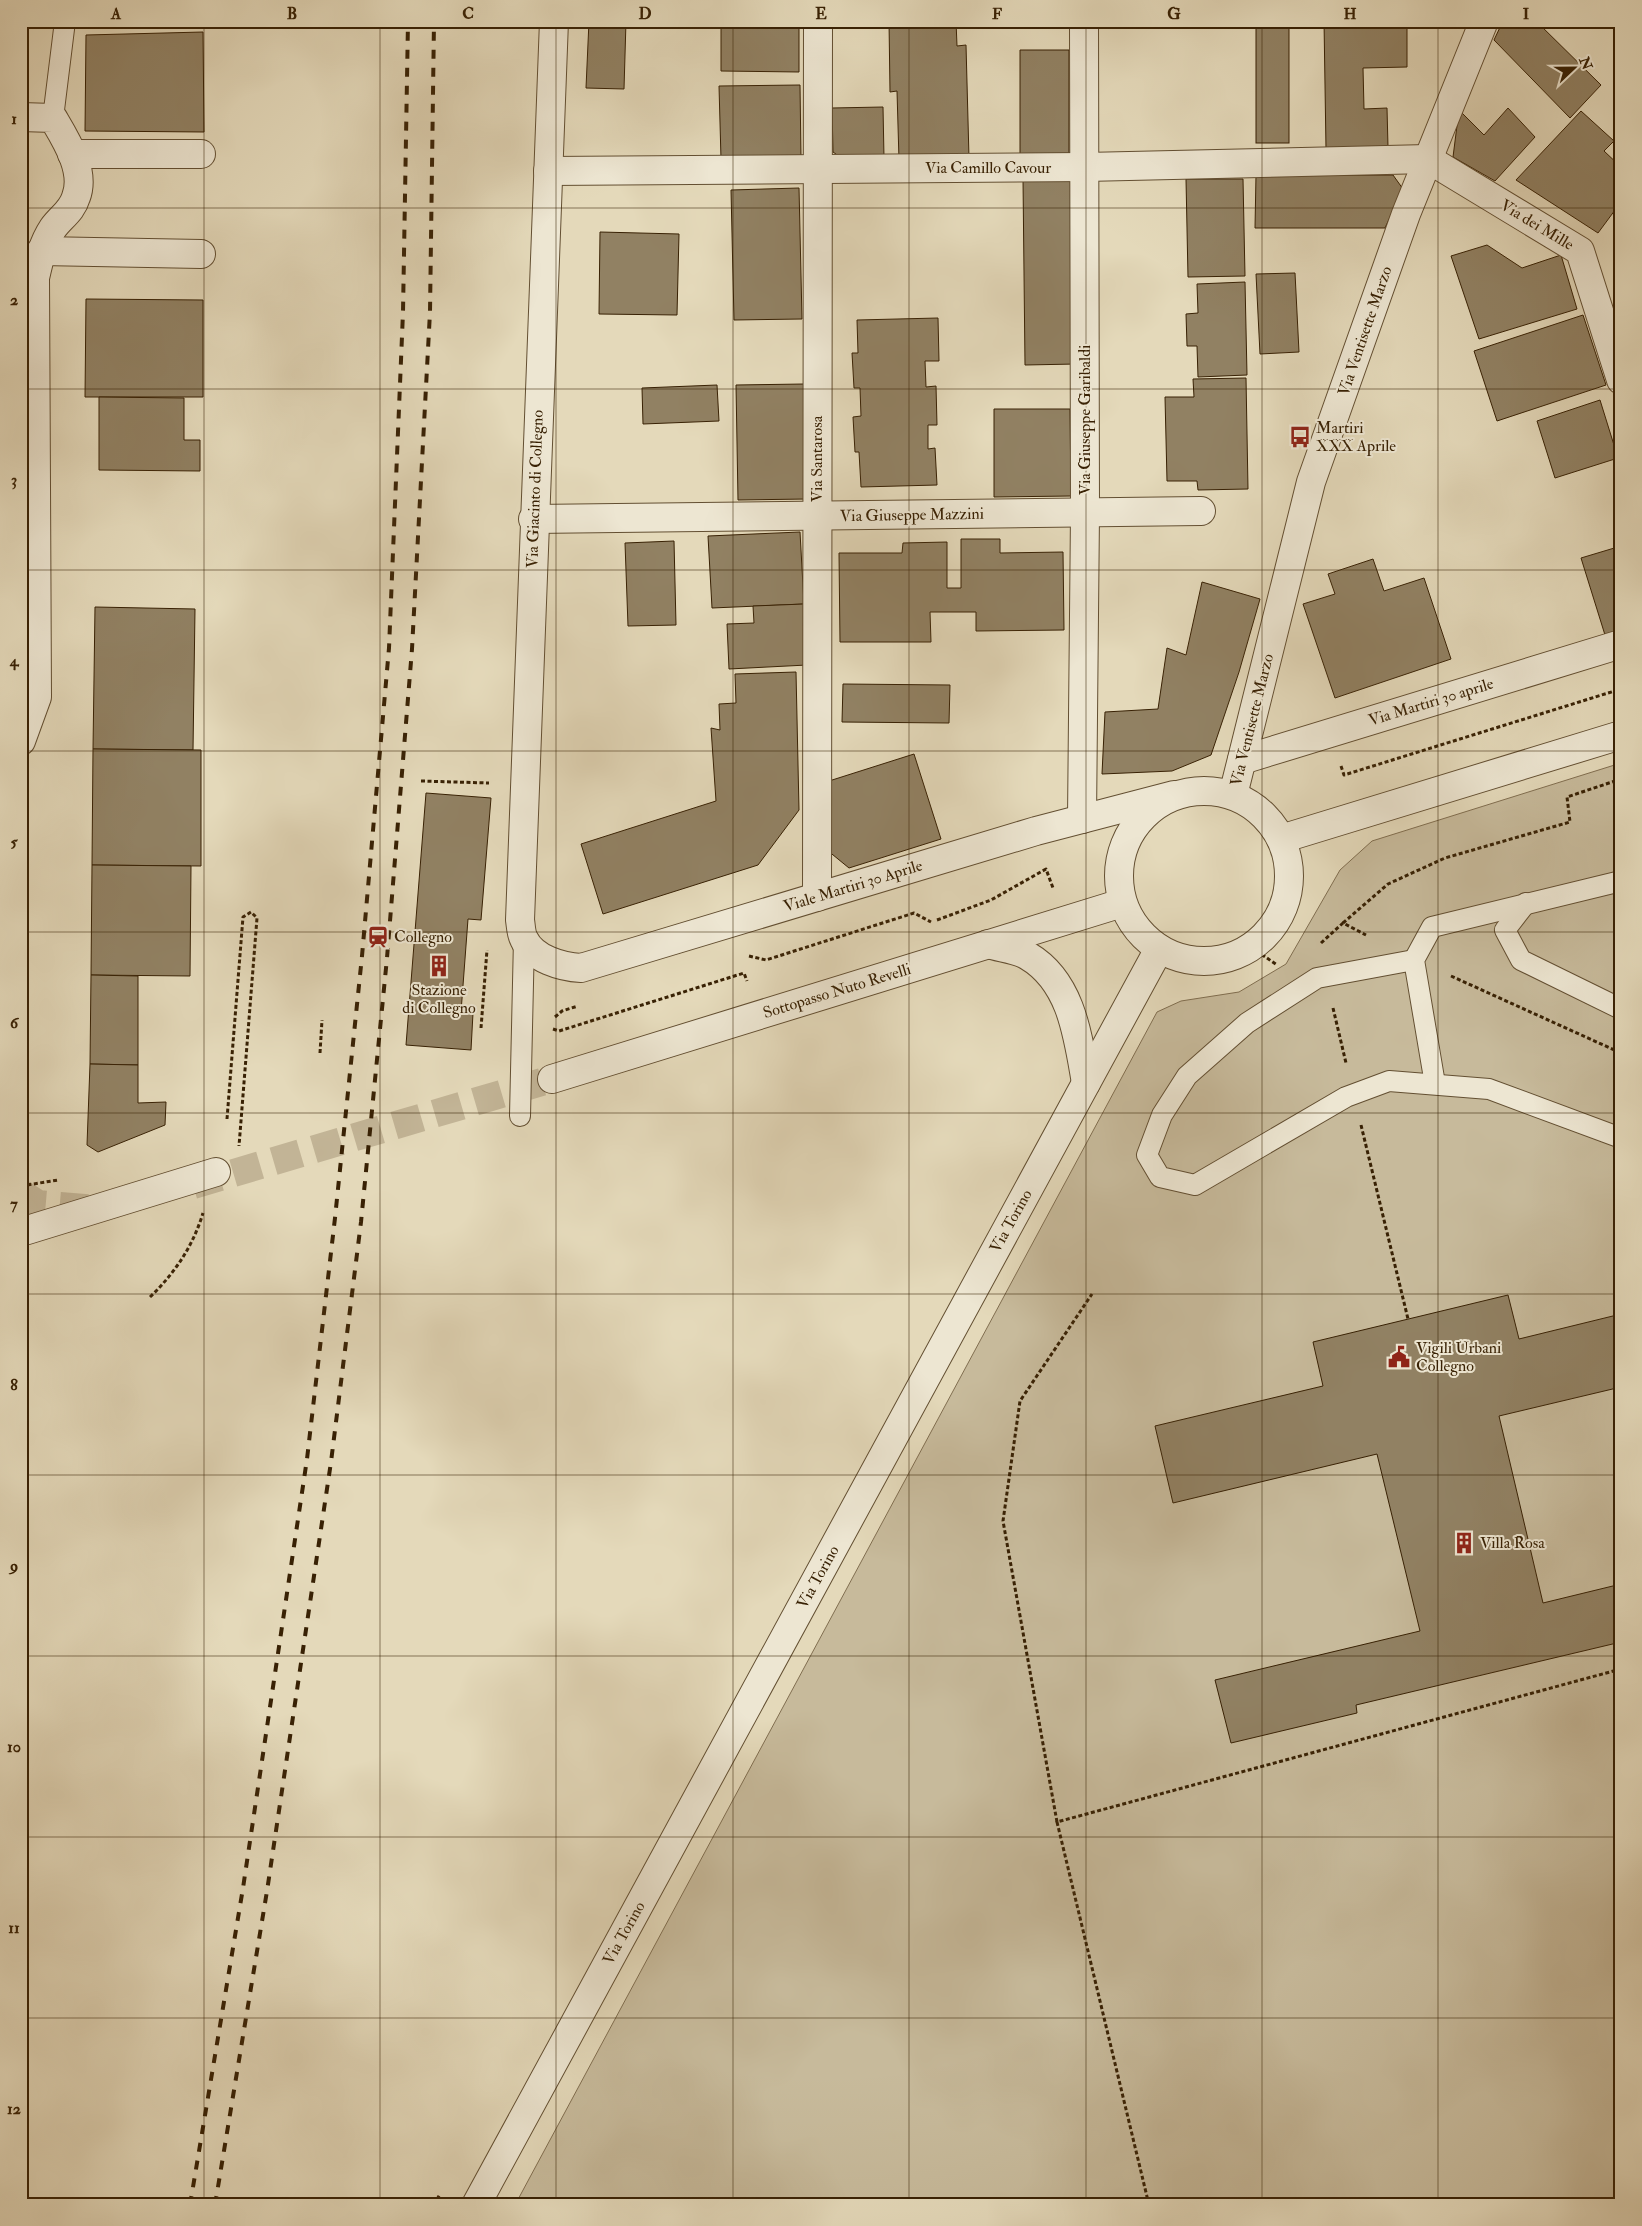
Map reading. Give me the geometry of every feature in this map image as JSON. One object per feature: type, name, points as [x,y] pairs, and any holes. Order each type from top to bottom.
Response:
[{"type":"street","name":"Via Giacinto di Collegno","points":[[529,946],[520,920],[533,519],[554,21]]},
{"type":"street","name":"Via Santarosa","points":[[817,897],[818,21]]},
{"type":"street","name":"Via Giuseppe Garibaldi","points":[[1082,819],[1084,21]]},
{"type":"street","name":"Via Ventisette Marzo","points":[[1233,795],[1311,482],[1406,214],[1484,21]]},
{"type":"street","points":[[21,117],[53,118],[72,154],[78,171],[77,196],[67,215],[54,226],[40,251],[35,278],[37,697],[21,741]]},
{"type":"street","points":[[72,154],[200,154]]},
{"type":"street","name":"Via Camillo Cavour","points":[[548,171],[1085,167],[1428,160]]},
{"type":"street","name":"Via dei Mille","points":[[1428,160],[1580,251],[1621,380]]},
{"type":"street","points":[[40,251],[201,254]]},
{"type":"street","name":"Via Giuseppe Mazzini","points":[[533,519],[1201,511]]},
{"type":"street","name":"Via Martiri 30 aprile","points":[[1242,760],[1621,644]]},
{"type":"street","points":[[1281,839],[1621,735]]},
{"type":"street","points":[[1203,790],[1233,795],[1261,812],[1281,839],[1289,867],[1287,896],[1274,926],[1251,948],[1221,960],[1189,961],[1159,949],[1136,929],[1122,903],[1118,870],[1126,839],[1146,812],[1174,795],[1203,790]]},
{"type":"street","name":"Viale Martiri 30 Aprile","points":[[529,946],[564,967],[581,968],[1082,819],[1174,795]]},
{"type":"street","name":"Sottopasso Nuto Revelli","points":[[552,1079],[1122,903]]},
{"type":"street","points":[[988,944],[1027,955],[1050,972],[1065,996],[1076,1029],[1086,1083]]},
{"type":"street","name":"Via Torino","points":[[476,2205],[1159,949]]},
{"type":"street","points":[[21,1232],[216,1172]]},
{"type":"lane","points":[[53,118],[65,21]]},
{"type":"lane","points":[[1435,1084],[1414,960],[1432,927],[1526,902],[1621,881]]},
{"type":"lane","points":[[1526,902],[1505,930],[1521,960],[1621,1009]]},
{"type":"lane","points":[[520,1116],[520,1028],[529,946]]},
{"type":"lane","points":[[1414,960],[1317,978],[1247,1023],[1187,1076],[1162,1115],[1147,1155],[1160,1177],[1195,1186],[1354,1094],[1390,1081],[1489,1089],[1621,1138]]},
{"type":"path","points":[[1482,732],[1621,689]]},
{"type":"path","points":[[1343,923],[1388,884],[1445,858],[1570,822],[1567,797],[1621,778]]},
{"type":"path","points":[[421,780],[525,785]]},
{"type":"path","points":[[150,1297],[173,1274],[198,1232],[216,1172],[237,1165],[257,918],[251,912],[243,917],[227,1119]]},
{"type":"path","points":[[747,955],[766,960],[914,913],[931,922]]},
{"type":"path","points":[[1414,960],[1621,1053]]},
{"type":"path","points":[[481,1028],[486,971]]},
{"type":"path","points":[[520,1028],[543,1027],[559,1031],[744,973],[747,983]]},
{"type":"path","points":[[1325,977],[1408,1319]]},
{"type":"path","points":[[543,1027],[562,1011],[580,1005]]},
{"type":"path","points":[[320,1053],[322,1020]]},
{"type":"path","points":[[1092,1294],[1020,1401],[1003,1521],[1057,1822],[1149,2205]]},
{"type":"path","points":[[1057,1822],[1621,1669]]},
{"type":"shaded area","points":[[1621,763],[1621,2205],[515,2205],[1157,1012],[1181,1001],[1239,992],[1286,964],[1340,870],[1372,841]]},
{"type":"building","points":[[589,21],[626,21],[624,89],[586,88]]},
{"type":"building","points":[[721,21],[799,21],[799,72],[721,71]]},
{"type":"building","points":[[889,21],[956,21],[957,46],[966,45],[969,158],[899,160],[897,91],[890,92]]},
{"type":"building","points":[[1256,21],[1289,21],[1289,143],[1256,143]]},
{"type":"building","points":[[1324,21],[1407,21],[1407,67],[1363,68],[1364,109],[1387,108],[1388,147],[1326,149]]},
{"type":"building","points":[[1503,21],[1536,21],[1601,85],[1570,118],[1494,40]]},
{"type":"building","points":[[203,32],[204,132],[85,131],[86,35]]},
{"type":"building","points":[[1020,50],[1069,50],[1069,154],[1020,155]]},
{"type":"building","points":[[800,85],[801,158],[721,159],[719,86]]},
{"type":"building","points":[[883,107],[884,158],[843,159],[833,152],[832,108]]},
{"type":"building","points":[[1508,108],[1535,137],[1495,181],[1453,157],[1459,110],[1484,135]]},
{"type":"building","points":[[1581,111],[1614,141],[1604,151],[1621,167],[1621,202],[1598,233],[1516,180]]},
{"type":"building","points":[[1256,175],[1393,175],[1403,189],[1385,228],[1255,228]]},
{"type":"building","points":[[1074,178],[1076,364],[1025,365],[1023,179]]},
{"type":"building","points":[[1186,179],[1243,179],[1245,276],[1188,277]]},
{"type":"building","points":[[799,188],[802,319],[734,320],[731,190]]},
{"type":"building","points":[[600,232],[679,234],[677,315],[599,314]]},
{"type":"building","points":[[1487,245],[1522,268],[1561,255],[1577,309],[1479,339],[1451,256]]},
{"type":"building","points":[[1295,273],[1299,352],[1260,354],[1256,274]]},
{"type":"building","points":[[1245,282],[1247,375],[1198,377],[1197,346],[1187,346],[1186,314],[1198,313],[1197,284]]},
{"type":"building","points":[[86,299],[203,300],[203,397],[85,397]]},
{"type":"building","points":[[1583,315],[1606,385],[1497,421],[1474,351]]},
{"type":"building","points":[[938,318],[939,361],[925,361],[926,387],[936,386],[937,425],[928,425],[928,449],[935,448],[937,485],[861,487],[859,452],[855,452],[853,417],[861,416],[860,388],[854,388],[852,353],[858,353],[857,320]]},
{"type":"building","points":[[1246,378],[1248,489],[1198,490],[1197,481],[1167,481],[1165,397],[1194,397],[1193,379]]},
{"type":"building","points":[[804,384],[807,499],[738,500],[736,385]]},
{"type":"building","points":[[717,385],[719,421],[643,424],[642,388]]},
{"type":"building","points":[[99,397],[184,398],[184,440],[200,440],[200,471],[99,470]]},
{"type":"building","points":[[1600,400],[1618,458],[1555,478],[1537,421]]},
{"type":"building","points":[[994,409],[1070,409],[1071,496],[994,497]]},
{"type":"building","points":[[800,532],[804,604],[712,608],[708,536]]},
{"type":"building","points":[[961,539],[1000,539],[1000,553],[1063,552],[1064,630],[976,631],[976,612],[930,612],[931,642],[840,642],[839,553],[902,553],[903,543],[947,542],[947,588],[961,588]]},
{"type":"building","points":[[674,541],[676,625],[628,626],[625,543]]},
{"type":"building","points":[[1621,546],[1621,630],[1605,635],[1581,558]]},
{"type":"building","points":[[1373,559],[1384,591],[1424,578],[1451,659],[1335,698],[1303,604],[1335,594],[1328,574]]},
{"type":"building","points":[[1202,582],[1260,599],[1239,672],[1211,755],[1172,771],[1102,774],[1105,712],[1158,709],[1167,648],[1186,655]]},
{"type":"building","points":[[804,604],[807,665],[729,669],[727,624],[754,623],[753,606]]},
{"type":"building","points":[[95,607],[195,609],[193,750],[93,749]]},
{"type":"building","points":[[796,672],[799,810],[758,865],[603,914],[581,844],[716,801],[711,728],[720,730],[719,704],[736,703],[735,674]]},
{"type":"building","points":[[843,684],[950,685],[949,723],[842,722]]},
{"type":"building","points":[[93,749],[201,750],[201,866],[92,865]]},
{"type":"building","points":[[914,754],[941,839],[849,868],[827,850],[829,781]]},
{"type":"building","name":"Stazione di Collegno","points":[[426,793],[491,798],[481,920],[468,919],[461,1012],[473,1013],[471,1050],[406,1045]]},
{"type":"building","points":[[92,865],[191,866],[190,976],[91,975]]},
{"type":"building","points":[[91,975],[138,976],[138,1065],[90,1064]]},
{"type":"building","points":[[90,1064],[138,1065],[138,1103],[166,1102],[165,1125],[98,1152],[87,1145]]},
{"type":"building","name":"Villa Rosa","points":[[1508,1295],[1519,1339],[1621,1314],[1621,1387],[1499,1416],[1543,1603],[1621,1584],[1621,1642],[1356,1705],[1357,1713],[1231,1743],[1215,1680],[1420,1631],[1377,1454],[1173,1503],[1155,1426],[1323,1386],[1313,1342]]},
{"type":"tunnel","points":[[193,1185],[552,1079]]},
{"type":"tunnel","points":[[21,1193],[38,1204],[96,1209]]},
{"type":"railway","points":[[190,2205],[243,1888],[307,1459],[335,1218],[362,956],[389,648],[403,312],[408,21]]},
{"type":"railway","points":[[215,2205],[267,1891],[331,1462],[361,1222],[387,958],[412,649],[430,312],[434,21]]},
{"type":"place","name":"Martiri XXX Aprile","points":[[1300,437]]},
{"type":"place","name":"Collegno","points":[[378,937]]},
{"type":"place","name":"Stazione di Collegno","points":[[439,966]]},
{"type":"place","name":"Vigili Urbani Collegno","points":[[1399,1357]]},
{"type":"place","name":"Villa Rosa","points":[[1464,1543]]}]
